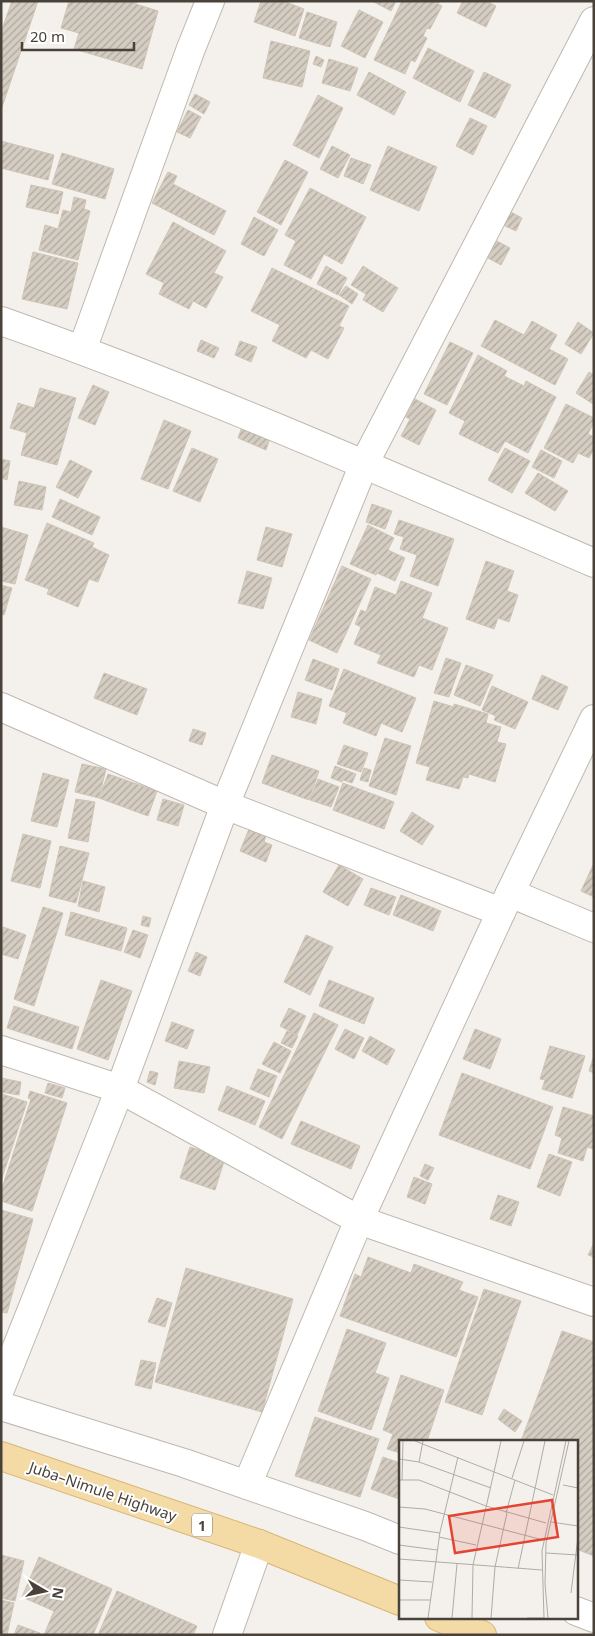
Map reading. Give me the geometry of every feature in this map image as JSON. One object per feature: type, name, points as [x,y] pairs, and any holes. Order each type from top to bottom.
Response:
[{"type":"main road","name":"Juba–Nimule Highway","points":[[1,1456],[259,1544],[399,1601]]},
{"type":"main road","points":[[441,1618],[482,1635]]},
{"type":"street","points":[[82,350],[190,51],[210,1]]},
{"type":"street","points":[[1,1386],[120,1089],[225,805],[364,464],[594,21]]},
{"type":"street","points":[[1,321],[82,350],[364,464],[594,563]]},
{"type":"street","points":[[1,706],[225,805],[506,902],[594,928]]},
{"type":"street","points":[[247,1485],[359,1220],[506,902],[594,719]]},
{"type":"street","points":[[1,1050],[120,1089],[359,1220],[594,1302]]},
{"type":"street","points":[[1,1406],[184,1463],[399,1540]]},
{"type":"street","points":[[226,1635],[259,1544]]},
{"type":"street","points":[[578,1612],[594,1618]]},
{"type":"building","points":[[12,1],[38,1],[1,110],[1,32]]},
{"type":"building","points":[[69,1],[137,1],[136,4],[158,11],[142,69],[74,49],[79,33],[61,28]]},
{"type":"building","points":[[261,1],[283,1],[304,9],[295,36],[254,22]]},
{"type":"building","points":[[372,1],[396,1],[391,11]]},
{"type":"building","points":[[402,1],[440,1],[438,4],[442,6],[430,29],[427,28],[423,36],[427,38],[415,62],[411,60],[405,74],[374,60]]},
{"type":"building","points":[[463,1],[486,1],[496,6],[486,27],[457,13]]},
{"type":"building","points":[[359,10],[383,22],[365,58],[341,46]]},
{"type":"building","points":[[307,12],[337,22],[330,47],[299,38]]},
{"type":"building","points":[[271,41],[310,51],[302,87],[263,78]]},
{"type":"building","points":[[428,48],[474,71],[460,102],[413,78]]},
{"type":"building","points":[[316,56],[324,60],[321,67],[313,64]]},
{"type":"building","points":[[329,59],[358,68],[350,91],[322,83]]},
{"type":"building","points":[[369,72],[406,92],[394,115],[357,95]]},
{"type":"building","points":[[484,72],[511,85],[495,118],[468,105]]},
{"type":"building","points":[[195,94],[210,102],[204,114],[189,105]]},
{"type":"building","points":[[318,95],[343,108],[319,158],[293,145]]},
{"type":"building","points":[[188,110],[201,117],[190,138],[177,132]]},
{"type":"building","points":[[470,118],[487,126],[473,155],[456,146]]},
{"type":"building","points":[[1,141],[54,155],[48,180],[1,168]]},
{"type":"building","points":[[332,146],[350,155],[338,178],[320,169]]},
{"type":"building","points":[[388,146],[437,167],[419,211],[370,190]]},
{"type":"building","points":[[62,153],[114,169],[105,199],[52,184]]},
{"type":"building","points":[[351,158],[371,165],[363,184],[344,176]]},
{"type":"building","points":[[285,160],[308,172],[281,225],[257,212]]},
{"type":"building","points":[[168,172],[177,176],[173,184],[226,211],[214,235],[152,203]]},
{"type":"building","points":[[31,185],[63,192],[58,214],[26,207]]},
{"type":"building","points":[[310,188],[366,217],[342,264],[324,254],[311,279],[284,265],[296,241],[285,235]]},
{"type":"building","points":[[74,197],[86,200],[84,209],[90,211],[78,260],[39,250],[45,225],[58,229],[63,210],[71,212]]},
{"type":"building","points":[[511,212],[522,218],[516,231],[503,225]]},
{"type":"building","points":[[254,217],[278,230],[264,256],[241,244]]},
{"type":"building","points":[[173,222],[226,251],[214,273],[223,277],[206,308],[193,301],[189,309],[159,294],[164,283],[146,274]]},
{"type":"building","points":[[497,241],[510,248],[501,265],[488,258]]},
{"type":"building","points":[[33,252],[78,263],[67,309],[22,299]]},
{"type":"building","points":[[326,266],[347,278],[338,295],[317,284]]},
{"type":"building","points":[[363,266],[398,288],[383,312],[363,300],[366,294],[351,285]]},
{"type":"building","points":[[272,268],[349,306],[339,326],[344,328],[328,359],[311,350],[306,358],[272,341],[280,325],[251,311]]},
{"type":"building","points":[[346,286],[358,294],[352,304],[339,295]]},
{"type":"building","points":[[495,320],[524,335],[532,321],[557,335],[549,349],[568,359],[555,385],[481,346]]},
{"type":"building","points":[[578,322],[594,333],[581,354],[565,344]]},
{"type":"building","points":[[201,340],[219,348],[214,358],[197,351]]},
{"type":"building","points":[[240,341],[257,347],[251,362],[235,355]]},
{"type":"building","points":[[450,342],[473,353],[447,405],[424,394]]},
{"type":"building","points":[[478,355],[507,371],[504,376],[524,386],[526,381],[556,397],[528,453],[505,441],[498,453],[459,434],[465,421],[449,413]]},
{"type":"building","points":[[589,372],[594,375],[593,404],[576,393]]},
{"type":"building","points":[[93,385],[109,392],[95,425],[78,418]]},
{"type":"building","points":[[40,388],[76,398],[57,465],[21,455],[27,433],[10,428],[18,403],[34,408]]},
{"type":"building","points":[[415,399],[436,410],[419,445],[401,436],[410,419],[406,417]]},
{"type":"building","points":[[566,404],[594,418],[588,434],[594,437],[594,449],[589,458],[578,453],[573,463],[544,448]]},
{"type":"building","points":[[164,420],[191,431],[168,489],[141,479]]},
{"type":"building","points":[[242,427],[270,438],[266,450],[238,438]]},
{"type":"building","points":[[192,448],[218,459],[200,502],[173,491]]},
{"type":"building","points":[[505,448],[530,461],[512,493],[488,480]]},
{"type":"building","points":[[541,450],[562,461],[554,478],[532,467]]},
{"type":"building","points":[[1,459],[10,461],[7,480],[1,478]]},
{"type":"building","points":[[70,460],[92,471],[78,498],[56,487]]},
{"type":"building","points":[[538,473],[568,491],[555,511],[525,493]]},
{"type":"building","points":[[19,481],[46,487],[42,510],[14,505]]},
{"type":"building","points":[[60,499],[100,517],[92,535],[52,517]]},
{"type":"building","points":[[372,504],[392,511],[385,529],[366,522]]},
{"type":"building","points":[[399,520],[454,539],[438,586],[410,576],[417,555],[400,549],[404,537],[394,534]]},
{"type":"building","points":[[47,523],[94,543],[92,547],[109,555],[98,582],[89,579],[78,607],[47,594],[49,589],[25,580]]},
{"type":"building","points":[[368,525],[394,538],[388,550],[405,558],[395,581],[350,564]]},
{"type":"building","points":[[1,527],[28,535],[15,584],[1,581],[1,557],[3,552],[1,551]]},
{"type":"building","points":[[266,527],[292,534],[282,567],[257,560]]},
{"type":"building","points":[[486,561],[514,571],[507,591],[518,595],[509,622],[498,618],[494,629],[466,619]]},
{"type":"building","points":[[342,566],[371,579],[337,653],[309,640]]},
{"type":"building","points":[[247,571],[272,578],[263,609],[238,603]]},
{"type":"building","points":[[401,581],[432,593],[422,618],[448,628],[432,670],[419,665],[414,677],[377,663],[381,655],[354,644],[361,627],[355,624],[361,610],[366,612],[375,587],[396,595]]},
{"type":"building","points":[[1,585],[12,588],[4,615],[1,614]]},
{"type":"building","points":[[446,658],[461,663],[449,697],[434,693]]},
{"type":"building","points":[[313,659],[339,669],[332,690],[305,680]]},
{"type":"building","points":[[466,665],[493,675],[480,706],[454,695]]},
{"type":"building","points":[[344,669],[416,698],[402,732],[381,723],[376,736],[343,723],[347,713],[329,706]]},
{"type":"building","points":[[104,673],[147,689],[137,715],[94,698]]},
{"type":"building","points":[[542,675],[568,687],[558,710],[532,699]]},
{"type":"building","points":[[492,686],[528,702],[515,729],[494,720],[496,716],[482,710]]},
{"type":"building","points":[[298,692],[322,699],[316,724],[291,717]]},
{"type":"building","points":[[434,701],[454,707],[454,704],[488,714],[486,723],[501,727],[497,742],[506,744],[495,782],[469,774],[468,778],[463,777],[459,789],[426,780],[430,767],[416,763]]},
{"type":"building","points":[[193,729],[206,733],[202,745],[189,741]]},
{"type":"building","points":[[385,738],[411,746],[396,795],[369,786]]},
{"type":"building","points":[[344,745],[368,753],[361,772],[337,764]]},
{"type":"building","points":[[272,755],[319,771],[309,800],[262,783]]},
{"type":"building","points":[[82,764],[106,769],[99,798],[75,792]]},
{"type":"building","points":[[335,766],[356,774],[352,783],[331,778]]},
{"type":"building","points":[[364,768],[371,770],[368,782],[360,780]]},
{"type":"building","points":[[43,773],[69,780],[57,827],[31,821]]},
{"type":"building","points":[[108,774],[157,791],[148,816],[99,798]]},
{"type":"building","points":[[318,779],[339,787],[331,807],[310,800]]},
{"type":"building","points":[[343,783],[394,802],[384,829],[333,810]]},
{"type":"building","points":[[76,799],[95,802],[88,842],[68,838]]},
{"type":"building","points":[[163,799],[184,805],[178,826],[157,820]]},
{"type":"building","points":[[412,812],[434,826],[422,845],[400,831]]},
{"type":"building","points":[[249,829],[266,836],[264,842],[272,845],[266,862],[240,851]]},
{"type":"building","points":[[23,834],[51,841],[40,888],[11,881]]},
{"type":"building","points":[[60,846],[89,853],[76,903],[49,896]]},
{"type":"building","points":[[594,863],[594,897],[581,891]]},
{"type":"building","points":[[339,865],[363,879],[348,906],[323,892]]},
{"type":"building","points":[[83,881],[105,887],[99,912],[78,906]]},
{"type":"building","points":[[371,888],[396,897],[389,915],[364,905]]},
{"type":"building","points":[[401,895],[441,911],[433,931],[393,915]]},
{"type":"building","points":[[43,907],[63,913],[34,1006],[14,999]]},
{"type":"building","points":[[71,912],[127,928],[121,951],[65,935]]},
{"type":"building","points":[[143,916],[151,918],[149,927],[141,925]]},
{"type":"building","points":[[3,927],[26,935],[18,959],[1,954]]},
{"type":"building","points":[[133,930],[148,935],[140,958],[124,952]]},
{"type":"building","points":[[306,935],[333,947],[310,995],[284,982]]},
{"type":"building","points":[[196,952],[207,957],[200,976],[188,971]]},
{"type":"building","points":[[101,980],[132,991],[108,1060],[77,1049]]},
{"type":"building","points":[[329,980],[374,998],[364,1024],[319,1006]]},
{"type":"building","points":[[14,1006],[79,1027],[72,1049],[7,1028]]},
{"type":"building","points":[[289,1008],[306,1016],[297,1035],[280,1026]]},
{"type":"building","points":[[314,1013],[338,1025],[282,1139],[259,1127]]},
{"type":"building","points":[[172,1022],[194,1030],[187,1049],[165,1041]]},
{"type":"building","points":[[345,1029],[364,1038],[354,1059],[335,1049]]},
{"type":"building","points":[[475,1029],[501,1039],[490,1069],[463,1059]]},
{"type":"building","points":[[287,1031],[298,1036],[292,1048],[281,1043]]},
{"type":"building","points":[[370,1036],[395,1050],[387,1065],[362,1051]]},
{"type":"building","points":[[274,1042],[291,1051],[280,1073],[262,1064]]},
{"type":"building","points":[[550,1046],[585,1056],[572,1098],[542,1089],[545,1080],[540,1079]]},
{"type":"building","points":[[594,1055],[594,1073],[589,1071]]},
{"type":"building","points":[[179,1061],[210,1067],[204,1093],[174,1088]]},
{"type":"building","points":[[258,1069],[277,1076],[269,1097],[250,1089]]},
{"type":"building","points":[[150,1071],[158,1073],[155,1085],[147,1082]]},
{"type":"building","points":[[462,1073],[553,1107],[530,1169],[439,1135]]},
{"type":"building","points":[[1,1078],[21,1082],[19,1095],[1,1092]]},
{"type":"building","points":[[48,1083],[65,1088],[62,1098],[45,1093]]},
{"type":"building","points":[[227,1086],[265,1101],[255,1125],[218,1110]]},
{"type":"building","points":[[30,1091],[67,1103],[32,1211],[1,1201],[1,1191],[31,1099],[28,1098]]},
{"type":"building","points":[[2,1094],[27,1102],[1,1181],[1,1096]]},
{"type":"building","points":[[563,1107],[594,1116],[594,1149],[587,1147],[583,1161],[558,1153],[562,1138],[555,1135]]},
{"type":"building","points":[[301,1121],[360,1146],[351,1169],[291,1144]]},
{"type":"building","points":[[190,1147],[225,1158],[215,1190],[180,1178]]},
{"type":"building","points":[[549,1154],[572,1162],[560,1196],[537,1187]]},
{"type":"building","points":[[425,1164],[434,1168],[428,1180],[420,1176]]},
{"type":"building","points":[[414,1177],[432,1184],[425,1204],[407,1197]]},
{"type":"building","points":[[498,1195],[519,1202],[511,1226],[490,1219]]},
{"type":"building","points":[[1,1210],[33,1219],[7,1313],[1,1312]]},
{"type":"building","points":[[594,1243],[594,1257],[588,1255]]},
{"type":"building","points":[[368,1257],[411,1273],[414,1264],[463,1282],[459,1290],[478,1297],[456,1357],[340,1316],[355,1274],[361,1277]]},
{"type":"building","points":[[186,1268],[293,1299],[262,1412],[155,1382]]},
{"type":"building","points":[[484,1289],[521,1301],[482,1415],[445,1402]]},
{"type":"building","points":[[157,1298],[172,1303],[165,1327],[148,1322]]},
{"type":"building","points":[[347,1329],[386,1343],[375,1373],[389,1378],[371,1430],[318,1411]]},
{"type":"building","points":[[562,1331],[594,1342],[594,1556],[578,1550],[578,1440],[521,1440]]},
{"type":"building","points":[[141,1360],[156,1363],[151,1389],[135,1385]]},
{"type":"building","points":[[401,1375],[444,1390],[427,1440],[399,1440],[399,1453],[387,1449],[393,1434],[383,1430]]},
{"type":"building","points":[[504,1409],[522,1421],[515,1432],[498,1419]]},
{"type":"building","points":[[315,1417],[379,1439],[360,1497],[295,1476]]},
{"type":"building","points":[[383,1457],[399,1463],[399,1499],[371,1489]]},
{"type":"building","points":[[1,1555],[24,1561],[15,1601],[1,1598]]},
{"type":"building","points":[[39,1557],[112,1589],[93,1635],[44,1635],[54,1611],[22,1597]]},
{"type":"building","points":[[117,1591],[197,1626],[193,1635],[98,1635]]},
{"type":"building","points":[[1,1600],[14,1603],[7,1635],[1,1635]]},
{"type":"building","points":[[18,1625],[40,1633],[39,1635],[14,1635]]}]
